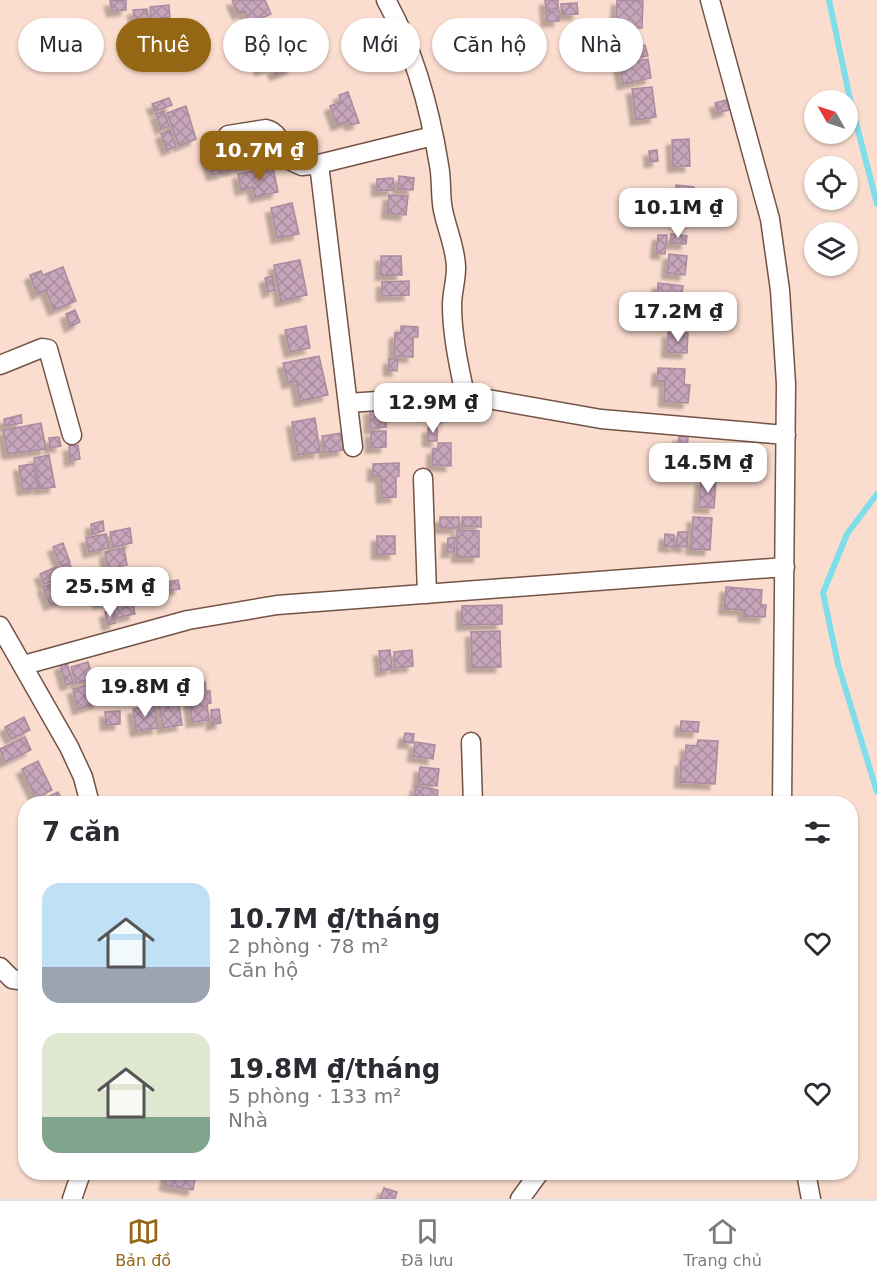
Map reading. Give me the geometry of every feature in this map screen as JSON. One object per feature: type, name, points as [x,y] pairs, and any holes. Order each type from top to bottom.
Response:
[{"type":"street","points":[[386,0],[404,34],[433,136],[439,166],[443,209],[456,268],[452,303],[453,321],[465,395]]},
{"type":"street","points":[[710,0],[756,164],[776,250],[785,342],[782,796]]},
{"type":"street","points":[[228,135],[272,130],[277,134],[287,159],[302,166],[319,164],[433,136]]},
{"type":"street","points":[[319,164],[353,447]]},
{"type":"street","points":[[0,365],[42,348],[48,349],[72,435]]},
{"type":"street","points":[[348,403],[465,395],[601,419],[786,435]]},
{"type":"street","points":[[423,477],[427,594]]},
{"type":"street","points":[[24,665],[188,620],[231,612],[332,600],[785,567]]},
{"type":"street","points":[[0,626],[7,654],[24,665],[69,747],[83,777],[88,796]]},
{"type":"street","points":[[471,742],[473,796]]},
{"type":"street","points":[[0,967],[12,980],[18,980]]},
{"type":"street","points":[[72,1199],[79,1180]]},
{"type":"street","points":[[520,1199],[534,1180]]},
{"type":"street","points":[[807,1180],[811,1199]]},
{"type":"building","points":[[126,0],[126,10],[112,11],[110,1]]},
{"type":"building","points":[[232,0],[265,0],[271,14],[262,18],[248,18],[245,11],[238,14]]},
{"type":"building","points":[[545,0],[558,0],[558,9],[546,10]]},
{"type":"building","points":[[617,0],[643,1],[642,18],[616,18]]},
{"type":"building","points":[[577,3],[578,14],[562,15],[561,4]]},
{"type":"building","points":[[169,5],[170,17],[151,18],[150,7]]},
{"type":"building","points":[[147,9],[148,18],[134,18],[133,10]]},
{"type":"building","points":[[559,11],[559,21],[547,21],[546,12]]},
{"type":"building","points":[[643,45],[645,45],[648,56],[643,57]]},
{"type":"building","points":[[648,59],[651,78],[623,84],[621,72],[643,72],[643,60]]},
{"type":"building","points":[[652,87],[656,117],[636,120],[632,89]]},
{"type":"building","points":[[348,92],[359,123],[351,125],[349,121],[337,125],[330,106],[341,102],[339,95]]},
{"type":"building","points":[[169,98],[172,105],[155,111],[152,104]]},
{"type":"building","points":[[726,100],[729,110],[718,113],[715,103]]},
{"type":"building","points":[[186,106],[196,139],[179,146],[167,113]]},
{"type":"building","points":[[164,111],[169,126],[161,129],[156,114]]},
{"type":"building","points":[[170,130],[176,147],[167,150],[161,134]]},
{"type":"building","points":[[262,137],[267,161],[238,167],[233,143]]},
{"type":"building","points":[[229,139],[231,149],[217,152],[215,142]]},
{"type":"building","points":[[689,139],[690,166],[673,167],[672,140]]},
{"type":"building","points":[[657,150],[658,161],[650,162],[649,151]]},
{"type":"building","points":[[218,152],[223,173],[212,175],[207,154]]},
{"type":"building","points":[[233,153],[236,169],[225,171],[222,156]]},
{"type":"building","points":[[273,167],[278,192],[255,197],[253,187],[241,190],[238,174]]},
{"type":"building","points":[[399,176],[414,178],[413,190],[398,189]]},
{"type":"building","points":[[393,178],[394,190],[377,191],[377,179]]},
{"type":"building","points":[[676,185],[694,187],[691,213],[673,211]]},
{"type":"building","points":[[389,195],[408,196],[406,215],[387,213]]},
{"type":"building","points":[[292,203],[299,234],[277,238],[271,208]]},
{"type":"building","points":[[671,234],[687,236],[686,244],[670,243]]},
{"type":"building","points":[[658,235],[667,235],[665,254],[656,253]]},
{"type":"building","points":[[669,254],[687,256],[685,275],[667,273]]},
{"type":"building","points":[[381,256],[401,256],[402,275],[381,275]]},
{"type":"building","points":[[300,260],[307,295],[281,301],[274,265]]},
{"type":"building","points":[[63,267],[76,301],[54,310],[46,290],[37,294],[30,275],[41,271],[43,275]]},
{"type":"building","points":[[272,276],[275,290],[268,292],[265,278]]},
{"type":"building","points":[[409,281],[409,295],[382,296],[382,282]]},
{"type":"building","points":[[658,283],[683,286],[680,311],[656,308]]},
{"type":"building","points":[[75,310],[80,322],[70,327],[66,314]]},
{"type":"building","points":[[306,326],[310,348],[290,352],[285,330]]},
{"type":"building","points":[[401,326],[418,327],[418,337],[413,337],[413,357],[394,356],[395,333],[401,333]]},
{"type":"building","points":[[668,332],[688,333],[687,353],[667,352]]},
{"type":"building","points":[[319,356],[328,395],[300,401],[296,381],[288,383],[283,363]]},
{"type":"building","points":[[389,359],[398,359],[397,371],[389,370]]},
{"type":"building","points":[[658,368],[685,369],[684,384],[690,385],[688,403],[664,401],[665,381],[657,381]]},
{"type":"building","points":[[437,408],[447,408],[447,418],[436,418]]},
{"type":"building","points":[[370,409],[386,409],[386,427],[370,428]]},
{"type":"building","points":[[21,415],[22,423],[5,426],[4,419]]},
{"type":"building","points":[[315,418],[320,452],[298,455],[292,422]]},
{"type":"building","points":[[41,423],[46,449],[8,454],[3,430]]},
{"type":"building","points":[[437,427],[437,441],[428,441],[428,428]]},
{"type":"building","points":[[386,431],[386,447],[371,448],[371,432]]},
{"type":"building","points":[[341,433],[344,450],[325,453],[322,436]]},
{"type":"building","points":[[679,436],[688,437],[687,455],[677,455]]},
{"type":"building","points":[[59,437],[61,446],[50,448],[49,438]]},
{"type":"building","points":[[438,443],[451,443],[451,466],[432,465],[433,449],[438,449]]},
{"type":"building","points":[[704,444],[726,445],[725,463],[703,462]]},
{"type":"building","points":[[78,445],[80,459],[70,461],[69,446]]},
{"type":"building","points":[[49,455],[55,487],[40,489],[34,458]]},
{"type":"building","points":[[677,457],[690,458],[689,467],[677,466]]},
{"type":"building","points":[[399,463],[396,497],[382,498],[381,476],[373,476],[373,464]]},
{"type":"building","points":[[33,464],[38,488],[23,490],[19,466]]},
{"type":"building","points":[[701,480],[716,480],[714,508],[699,507]]},
{"type":"building","points":[[440,517],[459,517],[459,528],[440,528]]},
{"type":"building","points":[[462,517],[481,517],[481,527],[462,526]]},
{"type":"building","points":[[693,517],[712,518],[710,550],[691,549]]},
{"type":"building","points":[[103,521],[104,531],[92,534],[91,524]]},
{"type":"building","points":[[130,528],[132,543],[113,547],[110,532]]},
{"type":"building","points":[[457,530],[479,531],[479,557],[457,557]]},
{"type":"building","points":[[678,532],[688,532],[687,547],[676,546]]},
{"type":"building","points":[[106,534],[109,548],[89,552],[86,538]]},
{"type":"building","points":[[665,534],[674,535],[674,547],[664,546]]},
{"type":"building","points":[[377,536],[395,536],[395,554],[377,554]]},
{"type":"building","points":[[448,538],[455,538],[454,552],[447,552]]},
{"type":"building","points":[[63,543],[70,562],[61,566],[53,547]]},
{"type":"building","points":[[124,548],[127,565],[108,569],[105,552]]},
{"type":"building","points":[[70,564],[74,575],[66,578],[61,567]]},
{"type":"building","points":[[58,566],[62,577],[44,584],[40,574]]},
{"type":"building","points":[[144,576],[146,585],[131,588],[129,579]]},
{"type":"building","points":[[63,580],[70,597],[50,605],[43,587]]},
{"type":"building","points":[[178,580],[180,589],[167,591],[165,582]]},
{"type":"building","points":[[126,581],[128,592],[111,595],[109,585]]},
{"type":"building","points":[[726,587],[762,590],[761,605],[766,605],[765,617],[744,616],[744,610],[724,609]]},
{"type":"building","points":[[106,588],[109,601],[99,603],[97,590]]},
{"type":"building","points":[[131,595],[135,614],[116,618],[112,599]]},
{"type":"building","points":[[502,605],[502,624],[462,625],[462,606]]},
{"type":"building","points":[[113,611],[115,623],[108,625],[105,612]]},
{"type":"building","points":[[500,631],[501,667],[472,667],[471,632]]},
{"type":"building","points":[[390,650],[392,669],[381,671],[379,651]]},
{"type":"building","points":[[412,650],[413,666],[395,668],[394,652]]},
{"type":"building","points":[[88,662],[93,678],[76,683],[71,667]]},
{"type":"building","points":[[67,663],[73,683],[66,685],[60,665]]},
{"type":"building","points":[[205,682],[206,691],[210,691],[211,703],[207,704],[209,720],[192,722],[188,684]]},
{"type":"building","points":[[94,683],[99,703],[78,709],[73,689]]},
{"type":"building","points":[[177,693],[182,725],[163,728],[158,696]]},
{"type":"building","points":[[154,705],[158,728],[136,731],[133,709]]},
{"type":"building","points":[[219,709],[221,723],[212,725],[211,710]]},
{"type":"building","points":[[120,711],[120,724],[106,725],[105,712]]},
{"type":"building","points":[[24,717],[30,730],[11,739],[5,727]]},
{"type":"building","points":[[681,721],[699,722],[698,732],[680,731]]},
{"type":"building","points":[[405,733],[414,734],[413,743],[403,742]]},
{"type":"building","points":[[25,737],[31,750],[5,762],[0,749]]},
{"type":"building","points":[[698,740],[718,741],[715,784],[680,782],[681,761],[685,761],[686,745],[697,746]]},
{"type":"building","points":[[415,742],[435,745],[433,759],[413,756]]},
{"type":"building","points":[[38,761],[52,790],[35,796],[22,769]]},
{"type":"building","points":[[420,767],[439,769],[437,786],[418,784]]},
{"type":"building","points":[[416,786],[438,790],[437,796],[414,796]]},
{"type":"building","points":[[166,1180],[195,1180],[193,1190],[165,1185]]},
{"type":"building","points":[[384,1188],[397,1192],[395,1199],[380,1199]]},
{"type":"waterway","points":[[829,0],[850,99],[877,204]]},
{"type":"waterway","points":[[877,494],[847,534],[823,593],[838,664],[877,792]]}]
